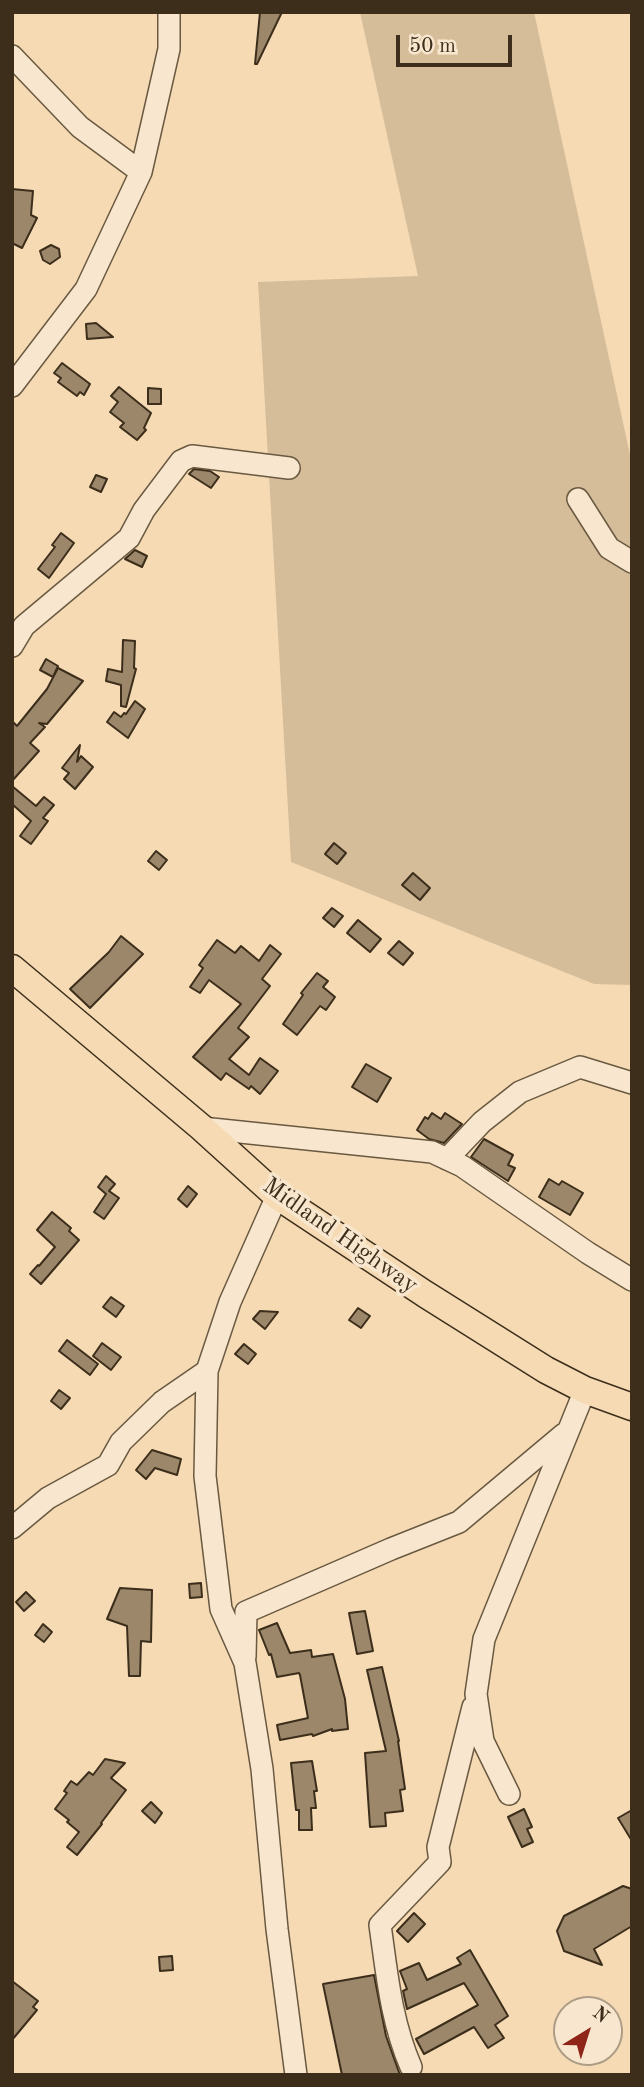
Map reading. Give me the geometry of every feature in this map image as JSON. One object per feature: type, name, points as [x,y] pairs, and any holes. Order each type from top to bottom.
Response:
[{"type":"main road","name":"Midland Highway","points":[[12,968],[202,1128],[277,1196],[546,1370],[585,1390],[626,1398]]},
{"type":"street","points":[[12,386],[86,289],[141,172],[169,49],[169,12]]},
{"type":"street","points":[[12,56],[80,127],[141,172]]},
{"type":"street","points":[[12,646],[24,626],[129,538],[144,510],[181,461],[192,456],[289,468]]},
{"type":"street","points":[[578,499],[609,548],[632,562]]},
{"type":"street","points":[[447,1159],[482,1122],[520,1092],[580,1067],[632,1083]]},
{"type":"street","points":[[202,1128],[432,1152],[462,1166],[632,1280]]},
{"type":"street","points":[[245,1663],[221,1609],[205,1475],[207,1371],[230,1302],[277,1196]]},
{"type":"street","points":[[12,1528],[48,1498],[108,1465],[121,1442],[162,1402],[207,1371]]},
{"type":"street","points":[[411,2067],[392,2007],[380,1925],[440,1862],[438,1847],[476,1694],[484,1639],[585,1390]]},
{"type":"street","points":[[296,2075],[277,1928],[262,1769],[245,1663],[246,1612],[459,1522],[568,1431]]},
{"type":"street","points":[[476,1694],[483,1741],[509,1794]]},
{"type":"shaded area","points":[[360,12],[534,12],[632,464],[632,985],[594,984],[291,862],[258,282],[418,276]]},
{"type":"building","points":[[260,12],[282,12],[255,64]]},
{"type":"building","points":[[12,189],[33,191],[31,215],[37,218],[22,248],[12,243]]},
{"type":"building","points":[[51,245],[59,249],[60,257],[50,264],[43,260],[40,251]]},
{"type":"building","points":[[96,323],[113,337],[87,339],[86,324]]},
{"type":"building","points":[[62,363],[90,384],[84,395],[80,392],[77,396],[58,382],[61,378],[54,373]]},
{"type":"building","points":[[119,387],[151,413],[144,428],[146,430],[137,440],[120,427],[124,423],[110,412],[118,402],[111,396]]},
{"type":"building","points":[[148,388],[161,389],[161,404],[148,404]]},
{"type":"building","points":[[194,469],[210,471],[219,477],[211,488],[189,474]]},
{"type":"building","points":[[96,475],[107,479],[101,492],[90,487]]},
{"type":"building","points":[[61,533],[74,543],[49,578],[38,569],[55,547],[52,545]]},
{"type":"building","points":[[135,550],[147,556],[142,567],[125,559]]},
{"type":"building","points":[[123,640],[135,641],[136,669],[126,707],[121,706],[121,685],[106,681],[108,669],[122,672]]},
{"type":"building","points":[[46,659],[58,666],[53,677],[40,670]]},
{"type":"building","points":[[58,668],[83,681],[47,724],[39,723],[45,727],[30,743],[39,751],[12,781],[12,721],[17,726],[47,689]]},
{"type":"building","points":[[135,701],[145,709],[128,738],[107,722],[114,712],[121,717],[126,714]]},
{"type":"building","points":[[80,745],[77,762],[81,756],[93,767],[75,789],[64,779],[69,773],[62,768]]},
{"type":"building","points":[[12,786],[36,806],[44,797],[54,805],[43,818],[48,821],[31,844],[20,836],[31,821],[12,804]]},
{"type":"building","points":[[334,843],[346,853],[337,864],[325,854]]},
{"type":"building","points":[[156,851],[167,860],[159,870],[148,861]]},
{"type":"building","points":[[413,873],[430,888],[420,900],[402,885]]},
{"type":"building","points":[[332,908],[343,916],[334,927],[323,918]]},
{"type":"building","points":[[358,920],[381,939],[370,952],[347,933]]},
{"type":"building","points":[[121,936],[143,954],[90,1008],[70,989],[109,952]]},
{"type":"building","points":[[217,940],[235,953],[241,946],[259,961],[270,945],[281,954],[262,979],[270,986],[238,1028],[249,1037],[229,1059],[249,1075],[260,1058],[278,1071],[260,1094],[226,1073],[221,1080],[193,1057],[241,1004],[209,980],[200,993],[190,987],[203,968],[199,965]]},
{"type":"building","points":[[399,941],[413,953],[403,965],[388,953]]},
{"type":"building","points":[[317,973],[328,981],[323,987],[335,997],[326,1010],[320,1006],[297,1035],[283,1024],[303,995],[301,993]]},
{"type":"building","points":[[366,1064],[391,1078],[377,1102],[352,1087]]},
{"type":"building","points":[[432,1113],[441,1119],[445,1113],[462,1124],[444,1143],[429,1139],[417,1130],[425,1117],[428,1119]]},
{"type":"building","points":[[484,1139],[513,1155],[508,1165],[515,1168],[508,1181],[471,1157]]},
{"type":"building","points":[[106,1176],[115,1184],[109,1191],[119,1198],[104,1219],[94,1212],[106,1194],[98,1187]]},
{"type":"building","points":[[549,1179],[559,1185],[562,1181],[583,1193],[570,1215],[539,1197]]},
{"type":"building","points":[[188,1186],[197,1194],[187,1207],[178,1199]]},
{"type":"building","points":[[52,1212],[71,1228],[69,1231],[79,1240],[41,1284],[30,1274],[55,1247],[37,1230]]},
{"type":"building","points":[[111,1297],[124,1306],[116,1317],[103,1307]]},
{"type":"building","points":[[358,1308],[370,1316],[361,1328],[349,1320]]},
{"type":"building","points":[[260,1311],[278,1312],[265,1329],[253,1319]]},
{"type":"building","points":[[67,1340],[98,1364],[90,1375],[59,1351]]},
{"type":"building","points":[[102,1343],[121,1357],[111,1370],[93,1356]]},
{"type":"building","points":[[244,1344],[256,1354],[248,1364],[235,1354]]},
{"type":"building","points":[[59,1390],[70,1398],[61,1409],[51,1401]]},
{"type":"building","points":[[152,1450],[181,1459],[177,1475],[155,1468],[146,1479],[136,1470]]},
{"type":"building","points":[[201,1583],[202,1597],[190,1598],[189,1584]]},
{"type":"building","points":[[120,1588],[152,1590],[151,1642],[141,1641],[140,1676],[129,1676],[127,1626],[107,1619]]},
{"type":"building","points":[[26,1592],[35,1601],[24,1611],[16,1602]]},
{"type":"building","points":[[365,1611],[373,1651],[357,1654],[349,1613]]},
{"type":"building","points":[[277,1623],[290,1653],[311,1650],[312,1657],[333,1654],[345,1699],[348,1729],[332,1729],[313,1736],[312,1734],[280,1740],[277,1725],[308,1718],[299,1673],[277,1677],[271,1654],[269,1655],[259,1630]]},
{"type":"building","points":[[43,1624],[52,1632],[44,1642],[35,1635]]},
{"type":"building","points":[[382,1667],[399,1741],[405,1789],[400,1790],[403,1811],[385,1813],[386,1826],[370,1827],[365,1753],[386,1751],[367,1670]]},
{"type":"building","points":[[105,1759],[125,1763],[111,1778],[126,1790],[77,1855],[67,1847],[79,1832],[55,1809],[67,1793],[64,1791],[71,1781],[77,1785],[89,1772],[93,1775]]},
{"type":"building","points":[[312,1761],[317,1791],[314,1791],[316,1808],[311,1808],[312,1830],[299,1830],[299,1810],[296,1810],[291,1763]]},
{"type":"building","points":[[151,1802],[162,1813],[155,1823],[142,1811]]},
{"type":"building","points":[[524,1809],[532,1827],[527,1829],[533,1842],[522,1847],[508,1817]]},
{"type":"building","points":[[632,1810],[632,1841],[618,1818]]},
{"type":"building","points":[[623,1886],[632,1889],[632,1926],[594,1949],[602,1965],[564,1951],[557,1931],[564,1916]]},
{"type":"building","points":[[414,1913],[425,1924],[408,1942],[397,1931]]},
{"type":"building","points":[[470,1950],[508,2016],[495,2025],[504,2038],[488,2048],[474,2027],[424,2054],[416,2039],[478,2005],[464,1983],[407,2009],[403,1991],[407,1989],[400,1971],[419,1963],[427,1980],[461,1964],[457,1958]]},
{"type":"building","points":[[172,1956],[173,1970],[160,1971],[159,1957]]},
{"type":"building","points":[[374,1975],[386,2036],[400,2075],[342,2075],[323,1984]]},
{"type":"building","points":[[12,1981],[38,2001],[33,2007],[37,2010],[12,2040]]}]
